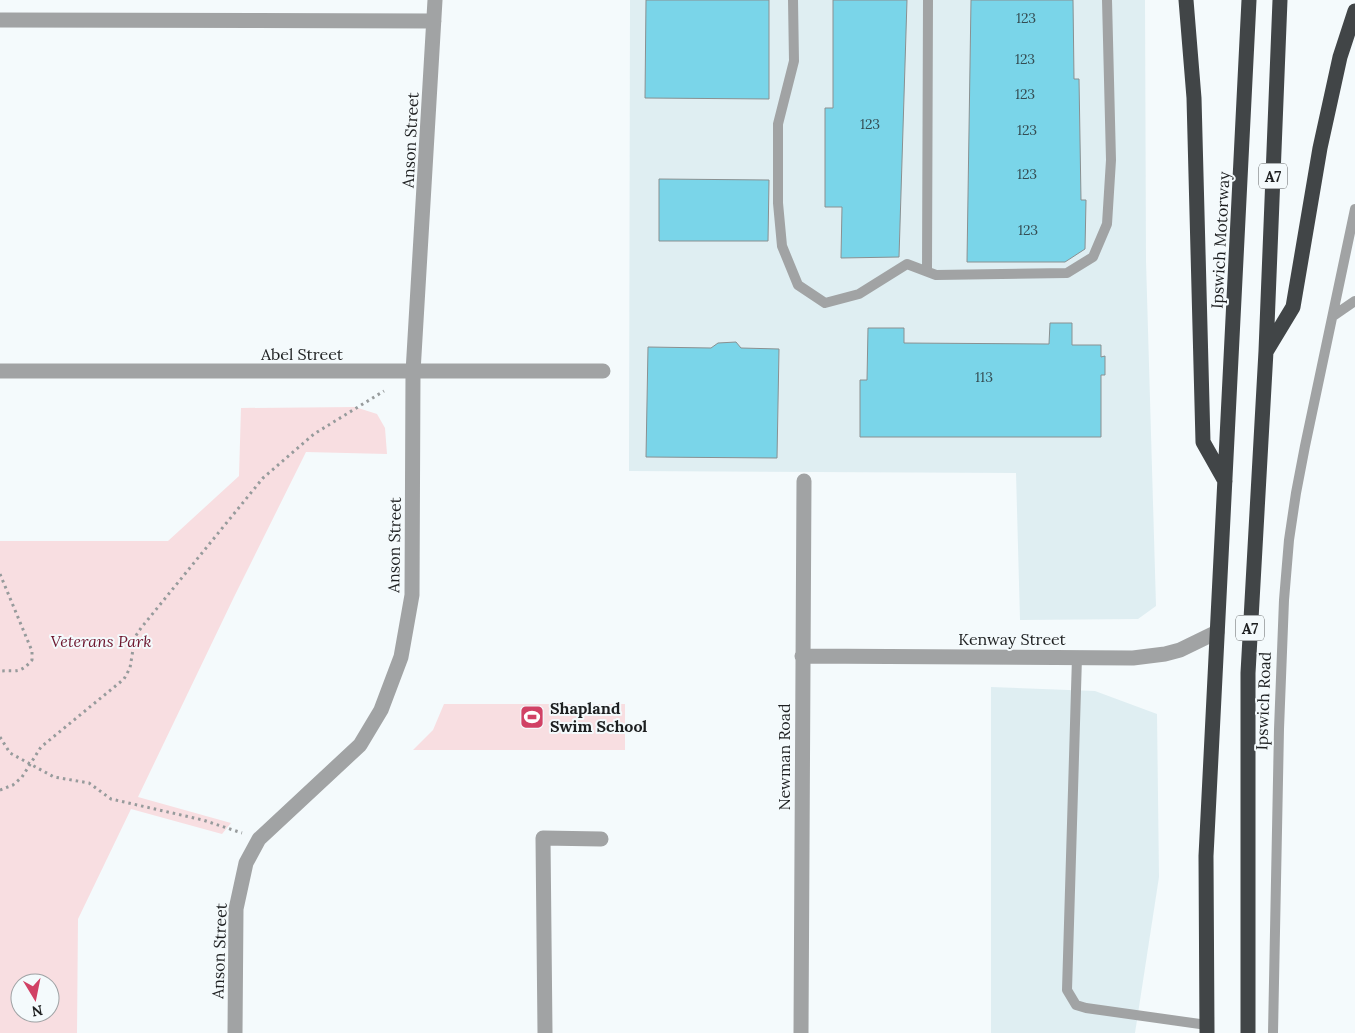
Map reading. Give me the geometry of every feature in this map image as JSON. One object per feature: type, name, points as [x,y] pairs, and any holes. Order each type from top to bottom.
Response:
[{"type":"highway","points":[[1186,0],[1194,98],[1203,442],[1225,481]]},
{"type":"highway","name":"Ipswich Motorway","points":[[1225,481],[1250,0]]},
{"type":"highway","name":"A7","points":[[1266,351],[1280,0]]},
{"type":"highway","points":[[1266,351],[1293,307],[1330,98],[1340,57],[1355,11]]},
{"type":"highway","name":"Ipswich Road","points":[[1248,1033],[1248,672],[1266,351]]},
{"type":"highway","name":"A7","points":[[1207,1029],[1206,856],[1225,481]]},
{"type":"street","name":"Anson Street","points":[[235,1033],[236,909],[246,863],[259,839],[360,745],[381,710],[401,657],[412,595],[413,372],[435,0]]},
{"type":"street","points":[[0,20],[434,21]]},
{"type":"street","name":"Abel Street","points":[[0,371],[603,372]]},
{"type":"street","name":"Newman Road","points":[[801,1033],[804,480]]},
{"type":"street","name":"Kenway Street","points":[[802,656],[1133,658],[1180,650],[1217,632]]},
{"type":"street","points":[[544,1033],[543,838],[602,839]]},
{"type":"lane","points":[[793,0],[794,61],[778,124],[778,203],[782,246],[798,285],[825,303],[859,294],[907,264],[936,275],[1067,273],[1093,257],[1107,224],[1111,160],[1107,0]]},
{"type":"lane","points":[[927,271],[928,0]]},
{"type":"lane","name":"Ipswich Road","points":[[1273,1033],[1279,728],[1284,600],[1296,493],[1355,209]]},
{"type":"lane","points":[[1333,316],[1355,301]]},
{"type":"lane","points":[[1078,657],[1067,990],[1076,1005],[1086,1008],[1207,1029]]},
{"type":"path","points":[[0,790],[13,785],[22,777],[41,747],[124,678],[130,668],[135,637],[141,628],[263,478],[314,434],[413,372]]},
{"type":"path","points":[[0,574],[32,651],[32,660],[22,670],[16,672],[0,671]]},
{"type":"path","points":[[0,737],[10,753],[54,777],[89,783],[111,799],[203,820],[259,839]]},
{"type":"shaded area","points":[[630,0],[1145,0],[1146,261],[1156,606],[1138,619],[1020,620],[1016,473],[629,471]]},
{"type":"shaded area","points":[[991,687],[1095,691],[1157,714],[1159,877],[1135,1033],[991,1033]]},
{"type":"green space","name":"Veterans Park","points":[[355,407],[377,414],[385,428],[387,454],[306,452],[138,797],[231,823],[222,834],[131,809],[78,919],[77,1033],[0,1033],[0,541],[168,541],[239,476],[241,408]]},
{"type":"green space","name":"Shapland Swim School","points":[[444,704],[625,704],[625,750],[413,750],[433,730]]},
{"type":"building","points":[[646,0],[769,0],[769,99],[645,98]]},
{"type":"building","points":[[833,0],[907,0],[899,257],[841,258],[842,207],[825,207],[825,108],[833,108]]},
{"type":"building","points":[[971,0],[1073,0],[1074,79],[1079,79],[1081,200],[1086,200],[1085,249],[1065,262],[967,262]]},
{"type":"building","points":[[659,179],[769,180],[768,241],[659,241]]},
{"type":"building","points":[[1050,323],[1072,323],[1072,345],[1101,345],[1101,357],[1105,356],[1105,375],[1101,375],[1101,437],[860,437],[860,380],[867,380],[868,328],[904,328],[904,343],[1049,344]]},
{"type":"building","points":[[736,342],[741,348],[779,349],[777,458],[646,457],[648,347],[711,348],[718,343]]},
{"type":"place","name":"Shapland Swim School","points":[[532,717]]}]
